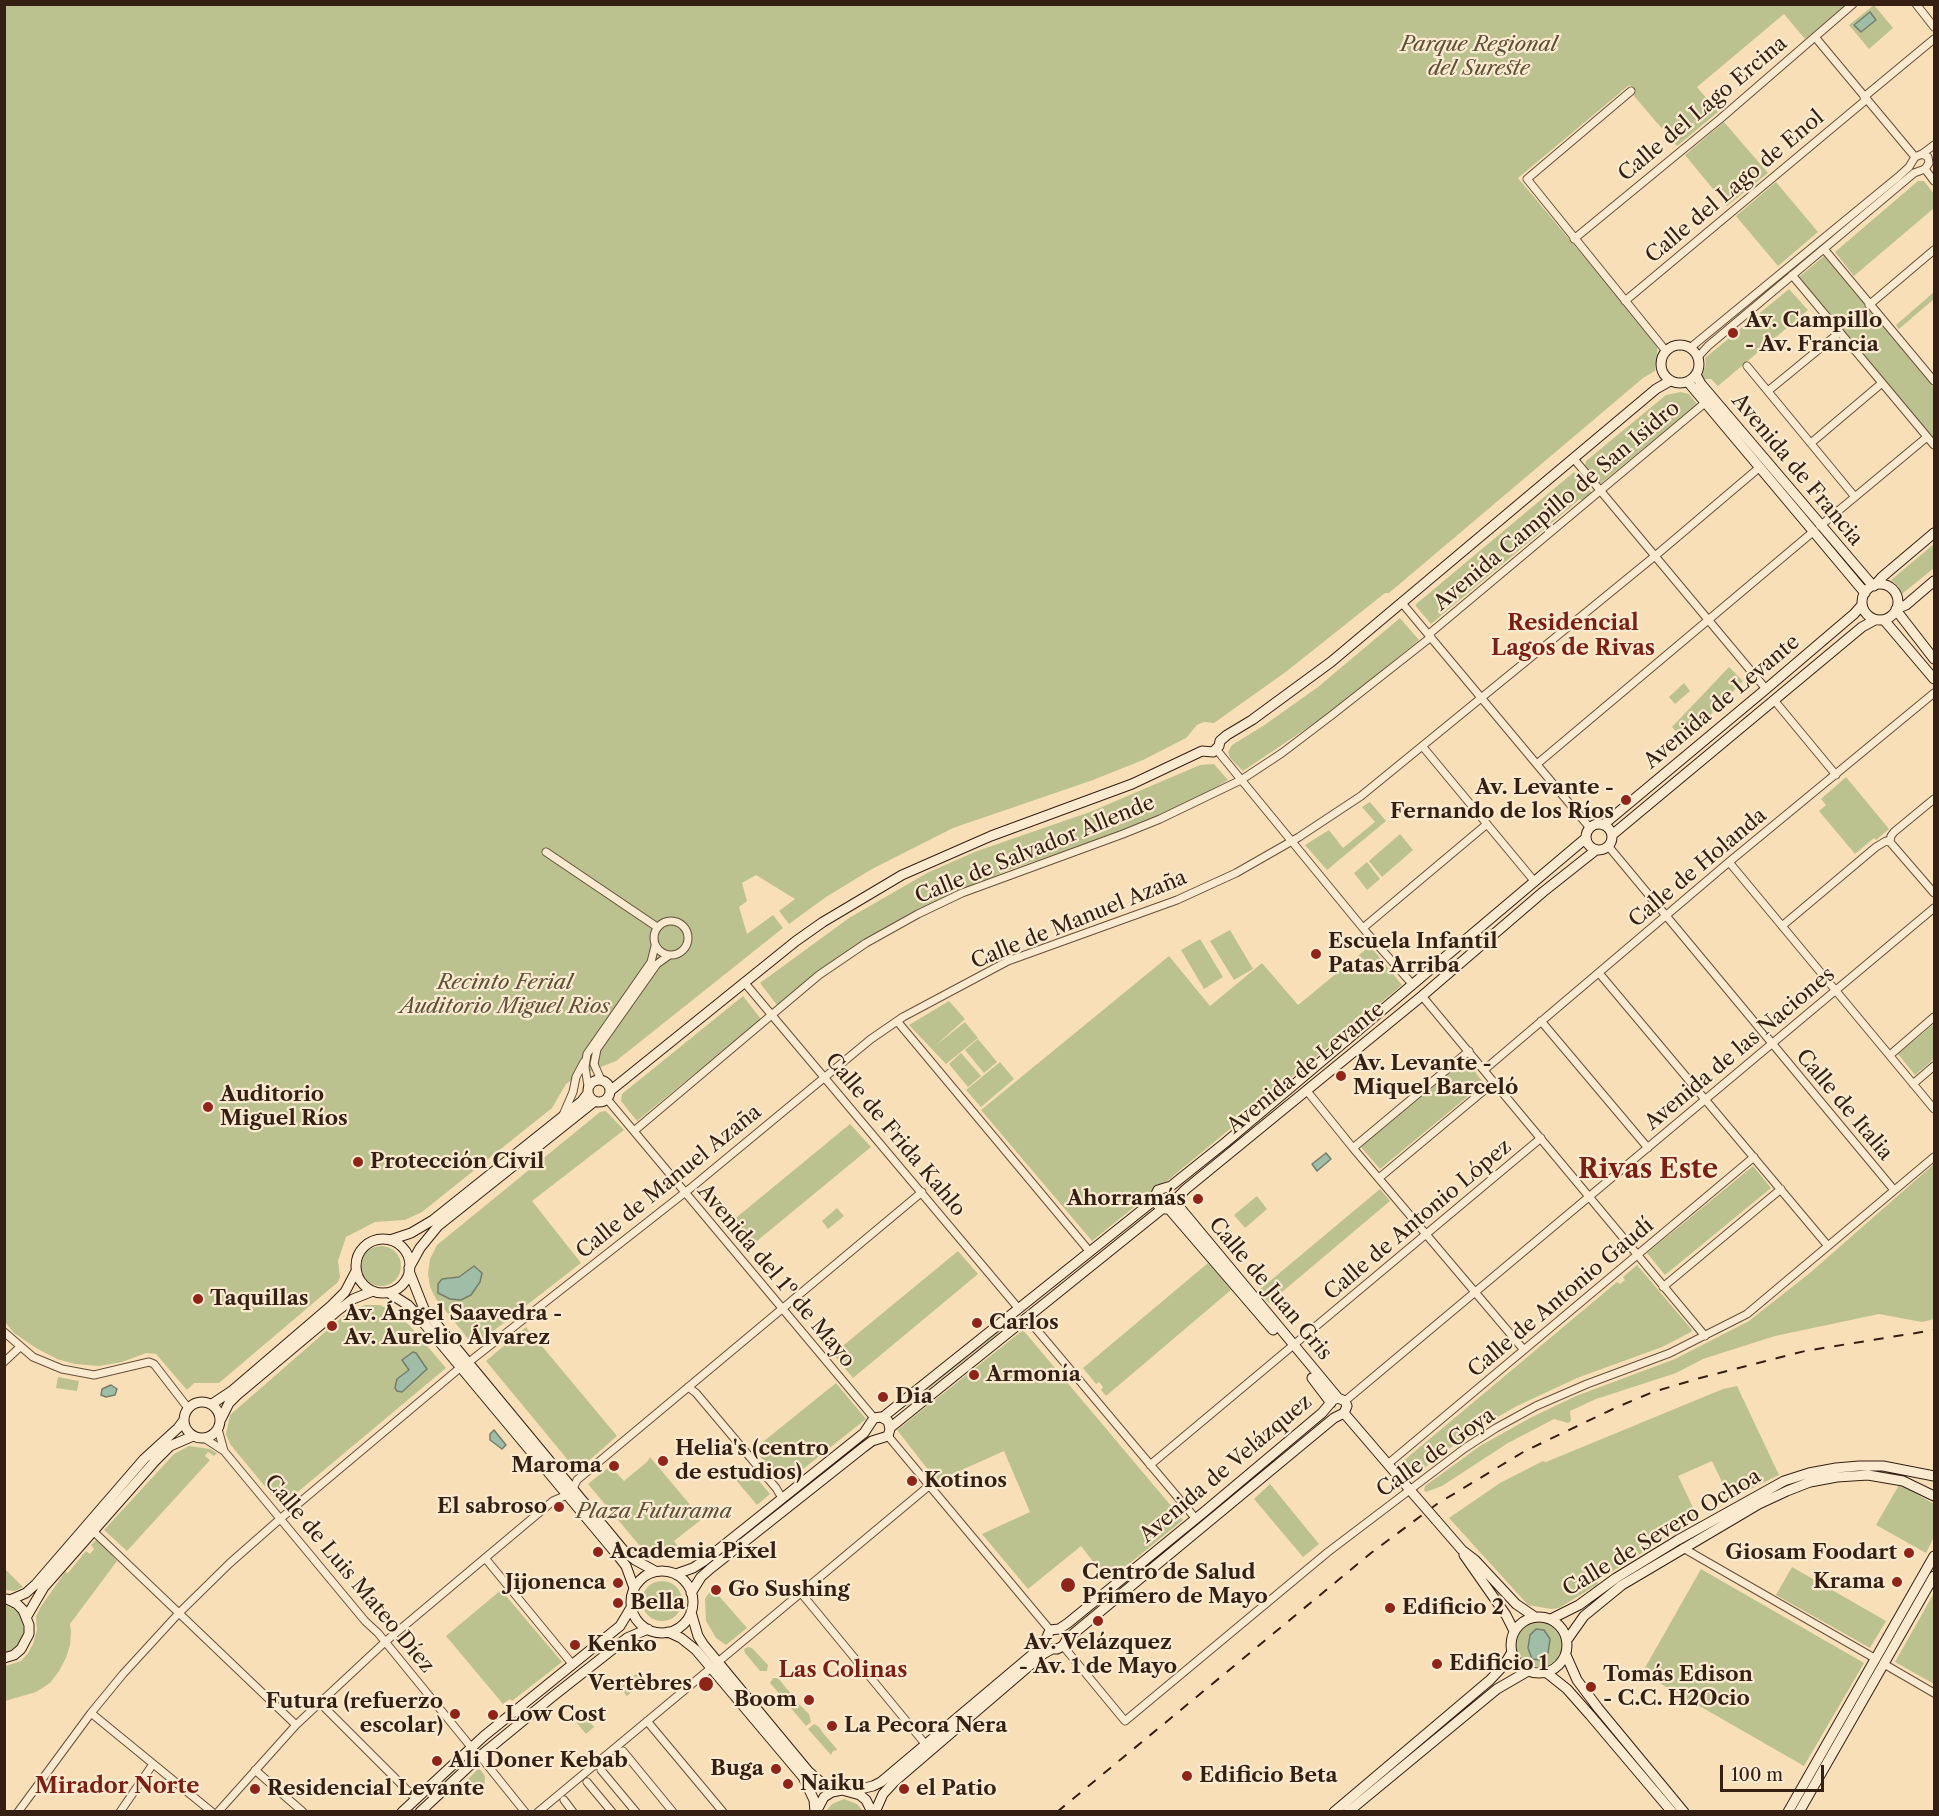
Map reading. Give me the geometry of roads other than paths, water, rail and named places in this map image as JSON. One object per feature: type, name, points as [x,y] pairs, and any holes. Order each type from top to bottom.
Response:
[{"type":"street","name":"Calle del Lago Ercina","points":[[1574,239],[1853,4]]},
{"type":"street","points":[[1916,4],[1935,27]]},
{"type":"street","points":[[1815,37],[1919,156],[1928,157],[1935,181]]},
{"type":"street","name":"Calle del Lago de Enol","points":[[1625,301],[1935,39]]},
{"type":"street","points":[[1631,91],[1527,179],[1666,351]]},
{"type":"street","points":[[1690,348],[1935,145]]},
{"type":"street","points":[[1698,357],[1792,275],[1916,172],[1930,163]]},
{"type":"street","points":[[1911,165],[1916,172]]},
{"type":"street","points":[[1824,249],[1935,381]]},
{"type":"street","points":[[1869,305],[1935,250]]},
{"type":"street","points":[[1792,275],[1935,446]]},
{"type":"street","points":[[1768,391],[1840,332]]},
{"type":"street","points":[[1675,346],[1690,348],[1698,357],[1699,369],[1696,375],[1688,382],[1670,381],[1661,368],[1661,359],[1666,351],[1675,346]]},
{"type":"street","points":[[1747,366],[1856,497]]},
{"type":"street","name":"Avenida de Francia","points":[[1696,375],[1817,529]]},
{"type":"street","points":[[388,1293],[400,1287],[420,1248],[438,1226],[594,1101],[601,1102],[744,982],[823,922],[902,875],[991,836],[1132,784],[1202,751],[1209,753],[1216,749],[1220,741],[1292,692],[1402,603],[1656,389],[1670,381]]},
{"type":"street","name":"Avenida de Francia","points":[[1688,382],[1760,467],[1871,588]]},
{"type":"street","points":[[1811,443],[1882,383]]},
{"type":"street","name":"Avenida Campillo de San Isidro","points":[[1430,636],[1706,402]]},
{"type":"street","points":[[1537,764],[1927,437]]},
{"type":"street","points":[[1574,459],[1766,689]]},
{"type":"street","name":"Calle de Manuel Azaña","points":[[18,1812],[91,1713],[123,1674],[179,1613],[230,1563],[465,1365],[897,1021],[1008,962],[1177,900],[1236,873],[1293,841],[1361,796],[1423,747],[1760,467]]},
{"type":"street","points":[[1935,532],[1882,576],[1871,588],[1862,605],[1869,616],[1879,620],[1935,679]]},
{"type":"street","points":[[1879,620],[1891,616],[1935,581]]},
{"type":"street","points":[[1871,588],[1883,585],[1891,589],[1896,596],[1896,610],[1934,657]]},
{"type":"street","points":[[1402,603],[1590,828]]},
{"type":"street","name":"Avenida de Levante","points":[[1603,825],[1766,689],[1862,605]]},
{"type":"street","name":"Avenida de Levante","points":[[1612,835],[1862,627],[1879,620]]},
{"type":"street","name":"Calle de Salvador Allende","points":[[634,1131],[819,975],[866,943],[918,914],[992,881],[1132,830],[1240,780],[1316,728],[1430,636]]},
{"type":"street","name":"Calle de Holanda","points":[[1484,1070],[1666,918],[1729,862],[1935,693]]},
{"type":"street","points":[[1774,700],[1836,775]]},
{"type":"street","points":[[1423,747],[1535,882]]},
{"type":"street","points":[[1216,749],[1363,928],[1413,985]]},
{"type":"street","points":[[1890,842],[1894,832],[1935,799]]},
{"type":"street","points":[[1363,928],[1487,824]]},
{"type":"street","points":[[1603,825],[1612,835],[1608,847],[1596,850],[1589,846],[1586,838],[1590,828],[1603,825]]},
{"type":"street","name":"Avenida de Levante","points":[[1169,1187],[1226,1142],[1586,838]]},
{"type":"street","points":[[1782,926],[1886,841],[1890,842],[1935,893]]},
{"type":"street","name":"Calle de Italia","points":[[1608,847],[1894,1190]]},
{"type":"street","name":"Avenida de Levante","points":[[889,1431],[1026,1317],[1171,1205],[1596,850]]},
{"type":"street","points":[[546,852],[657,927]]},
{"type":"street","points":[[1729,862],[1935,1109]]},
{"type":"street","name":"Avenida de las Naciones","points":[[1336,1402],[1475,1292],[1935,908]]},
{"type":"street","points":[[563,1116],[580,1067],[592,1046],[651,962],[657,927],[667,921],[674,921],[687,932],[688,944],[675,956],[668,956],[655,946]]},
{"type":"street","points":[[601,1080],[594,1064],[597,1049],[657,964],[668,956]]},
{"type":"street","points":[[1599,973],[1828,1246]]},
{"type":"street","name":"Calle de Frida Kahlo","points":[[744,982],[1019,1309]]},
{"type":"street","points":[[1422,996],[1705,1336]]},
{"type":"street","points":[[1890,1054],[1935,1017]]},
{"type":"street","points":[[897,1021],[1090,1252]]},
{"type":"street","points":[[1540,1021],[1648,1148]]},
{"type":"street","points":[[1353,1148],[1469,1051]]},
{"type":"street","points":[[586,1060],[585,1075],[588,1090],[594,1101]]},
{"type":"street","points":[[1913,1084],[1935,1066]]},
{"type":"street","points":[[212,1404],[233,1390],[345,1292],[356,1271],[358,1255],[363,1248],[375,1240],[390,1240],[422,1228],[582,1101],[593,1081],[601,1080],[607,1083],[609,1095]]},
{"type":"street","points":[[1379,1178],[1494,1082]]},
{"type":"street","points":[[1307,1090],[1353,1148],[1524,1350]]},
{"type":"street","name":"Avenida del 1º de Mayo","points":[[609,1095],[634,1131],[781,1308],[878,1418]]},
{"type":"street","name":"Calle de Antonio López","points":[[1150,1466],[1541,1138]]},
{"type":"street","name":"Calle de Antonio Gaudí","points":[[1389,1463],[1754,1157]]},
{"type":"street","name":"Calle de Goya","points":[[1065,1643],[1125,1721],[1328,1552],[1413,1493],[1465,1448],[1536,1406],[1587,1384],[1640,1366],[1705,1336],[1753,1309],[1935,1157]]},
{"type":"street","points":[[676,1574],[704,1561],[878,1418],[1090,1252],[1155,1198],[1160,1188],[1169,1187],[1175,1191],[1171,1205],[1156,1203],[1155,1198]]},
{"type":"street","points":[[1663,1287],[1780,1189]]},
{"type":"street","points":[[218,1812],[296,1725],[385,1642],[553,1501],[570,1492],[577,1480],[922,1192]]},
{"type":"street","name":"Calle de Juan Gris","points":[[1171,1205],[1336,1402],[1332,1412],[1341,1414]]},
{"type":"street","points":[[390,1240],[405,1251],[409,1270],[424,1309],[465,1365],[570,1492],[623,1562],[634,1588]]},
{"type":"street","points":[[356,1271],[362,1283],[373,1291],[388,1293],[408,1305],[465,1365]]},
{"type":"street","points":[[27,1616],[44,1587],[163,1452],[177,1442],[193,1436],[210,1437],[229,1403],[237,1395],[352,1299],[373,1291]]},
{"type":"street","points":[[1026,1317],[1196,1519]]},
{"type":"street","points":[[4,1332],[33,1357],[53,1366],[94,1375],[149,1362],[154,1364],[186,1402],[188,1408],[178,1428],[144,1459],[36,1584],[26,1593],[8,1599]]},
{"type":"street","points":[[4,1362],[20,1347]]},
{"type":"street","points":[[688,1387],[696,1392],[782,1498]]},
{"type":"street","points":[[188,1408],[201,1401],[212,1404],[219,1413],[219,1424]]},
{"type":"street","points":[[1336,1402],[1347,1406],[1341,1414],[1389,1463],[1462,1550],[1475,1560],[1516,1604],[1535,1617]]},
{"type":"street","name":"Avenida de Velázquez","points":[[1054,1629],[1196,1519],[1336,1402]]},
{"type":"street","name":"Avenida de Velázquez","points":[[1065,1643],[1341,1414]]},
{"type":"street","points":[[873,1812],[883,1794],[895,1780],[1043,1654],[1052,1648],[1059,1649],[1065,1643],[1065,1634],[1054,1629],[930,1485],[889,1431],[888,1421],[878,1418]]},
{"type":"street","points":[[184,1420],[186,1429],[193,1436]]},
{"type":"street","name":"Calle de Luis Mateo Díez","points":[[219,1424],[224,1451]]},
{"type":"street","points":[[868,1428],[871,1435],[878,1439]]},
{"type":"street","points":[[691,1593],[710,1569],[864,1447],[889,1431]]},
{"type":"street","name":"Calle de Luis Mateo Díez","points":[[204,1438],[224,1451],[471,1747]]},
{"type":"street","name":"Calle de Severo Ochoa","points":[[1551,1619],[1579,1605],[1616,1578],[1678,1540],[1784,1481],[1818,1471],[1859,1466],[1882,1466],[1935,1476]]},
{"type":"street","name":"Calle de Severo Ochoa","points":[[1567,1640],[1584,1616],[1622,1585],[1759,1504],[1810,1482],[1848,1476],[1882,1476],[1904,1481],[1935,1496]]},
{"type":"street","points":[[538,1812],[930,1485]]},
{"type":"street","points":[[570,1492],[625,1552],[655,1571]]},
{"type":"street","points":[[92,1530],[296,1725]]},
{"type":"street","points":[[1683,1548],[1935,1693]]},
{"type":"street","points":[[1462,1550],[1506,1615],[1514,1631]]},
{"type":"street","points":[[1799,1812],[1935,1556]]},
{"type":"street","points":[[485,1558],[573,1665]]},
{"type":"street","points":[[648,1629],[634,1616],[632,1606],[634,1588],[642,1578],[655,1571],[676,1574],[683,1579],[691,1593],[691,1612],[698,1636],[714,1665],[805,1780],[814,1800],[815,1812]]},
{"type":"street","points":[[1788,1812],[1935,1575]]},
{"type":"street","points":[[801,1593],[926,1745]]},
{"type":"street","points":[[4,1658],[14,1655],[26,1642],[29,1634],[27,1616],[23,1610],[8,1599]]},
{"type":"street","points":[[402,1812],[471,1747],[620,1626],[632,1606]]},
{"type":"street","points":[[668,1632],[682,1625],[691,1612]]},
{"type":"street","points":[[1547,1673],[1561,1663],[1566,1655],[1567,1640],[1564,1630],[1551,1619],[1535,1617],[1526,1620],[1514,1631],[1511,1643],[1512,1652],[1521,1667],[1528,1671],[1547,1673],[1568,1689],[1672,1812]]},
{"type":"street","points":[[420,1812],[480,1756],[627,1638],[648,1629],[668,1632],[681,1638],[696,1650],[714,1665],[809,1772],[824,1785],[847,1790],[866,1800],[873,1812]]},
{"type":"street","points":[[815,1812],[824,1797],[832,1792],[873,1786],[881,1782],[1039,1649],[1054,1629]]},
{"type":"street","points":[[1046,1640],[1052,1648]]},
{"type":"street","points":[[1334,1812],[1498,1672],[1512,1652]]},
{"type":"street","points":[[1566,1655],[1578,1680],[1598,1708],[1684,1812]]},
{"type":"street","points":[[1348,1812],[1497,1689],[1528,1671]]},
{"type":"street","points":[[319,1702],[415,1798]]},
{"type":"street","points":[[91,1713],[212,1812]]},
{"type":"street","points":[[647,1721],[723,1812]]},
{"type":"street","points":[[623,1751],[673,1812]]},
{"type":"street","points":[[480,1756],[525,1812]]},
{"type":"street","points":[[120,1812],[153,1764]]},
{"type":"street","points":[[255,1770],[303,1812]]},
{"type":"street","points":[[601,1770],[636,1812]]},
{"type":"street","points":[[587,1782],[612,1812]]},
{"type":"street","points":[[564,1800],[573,1812]]},
{"type":"railway","points":[[1057,1812],[1371,1553],[1437,1504],[1525,1451],[1653,1392],[1700,1378],[1805,1351],[1934,1330]]},
{"type":"place","name":"Av. Campillo - Av. Francia","points":[[1733,333]]},
{"type":"place","name":"Av. Levante - Fernando de los Ríos","points":[[1626,800]]},
{"type":"place","name":"Escuela Infantil Patas Arriba","points":[[1316,954]]},
{"type":"place","name":"Av. Levante - Miquel Barceló","points":[[1341,1076]]},
{"type":"place","name":"Auditorio Miguel Ríos","points":[[208,1107]]},
{"type":"place","name":"Protección Civil","points":[[358,1162]]},
{"type":"place","name":"Ahorramás","points":[[1198,1199]]},
{"type":"place","name":"Taquillas","points":[[198,1299]]},
{"type":"place","name":"Carlos","points":[[977,1323]]},
{"type":"place","name":"Av. Ángel Saavedra - Av. Aurelio Álvarez","points":[[332,1326]]},
{"type":"place","name":"Armonía","points":[[974,1375]]},
{"type":"place","name":"Dia","points":[[883,1397]]},
{"type":"place","name":"Helia's (centro de estudios)","points":[[663,1461]]},
{"type":"place","name":"Maroma","points":[[614,1466]]},
{"type":"place","name":"Kotinos","points":[[912,1481]]},
{"type":"place","name":"El sabroso","points":[[559,1507]]},
{"type":"place","name":"Academia Pixel","points":[[598,1552]]},
{"type":"place","name":"Giosam Foodart","points":[[1909,1553]]},
{"type":"place","name":"Krama","points":[[1897,1582]]},
{"type":"place","name":"Jijonenca","points":[[618,1583]]},
{"type":"place","name":"Centro de Salud Primero de Mayo","points":[[1068,1585]]},
{"type":"place","name":"Go Sushing","points":[[716,1590]]},
{"type":"place","name":"Bella","points":[[618,1603]]},
{"type":"place","name":"Edificio 2","points":[[1390,1608]]},
{"type":"place","name":"Av. Velázquez - Av. 1 de Mayo","points":[[1098,1621]]},
{"type":"place","name":"Kenko","points":[[575,1645]]},
{"type":"place","name":"Edificio 1","points":[[1437,1664]]},
{"type":"place","name":"Vertèbres","points":[[706,1684]]},
{"type":"place","name":"Tomás Edison - C.C. H2Ocio","points":[[1591,1687]]},
{"type":"place","name":"Boom","points":[[809,1700]]},
{"type":"place","name":"Futura (refuerzo escolar)","points":[[455,1714]]},
{"type":"place","name":"Low Cost","points":[[493,1715]]},
{"type":"place","name":"La Pecora Nera","points":[[832,1726]]},
{"type":"place","name":"Ali Doner Kebab","points":[[437,1761]]},
{"type":"place","name":"Buga","points":[[776,1769]]},
{"type":"place","name":"Edificio Beta","points":[[1187,1776]]},
{"type":"place","name":"Naiku","points":[[788,1784]]},
{"type":"place","name":"Residencial Levante","points":[[255,1789]]},
{"type":"place","name":"el Patio","points":[[904,1789]]},
{"type":"district","name":"Residencial Lagos de Rivas","points":[[1573,636]]},
{"type":"district","name":"Rivas Este","points":[[1648,1170]]},
{"type":"district","name":"Las Colinas","points":[[843,1671]]},
{"type":"district","name":"Mirador Norte","points":[[117,1787]]},
{"type":"park label","name":"Parque Regional del Sureste","points":[[1479,57]]},
{"type":"park label","name":"Recinto Ferial Auditorio Miguel Rios","points":[[505,995]]},
{"type":"park label","name":"Plaza Futurama","points":[[654,1512]]}]
